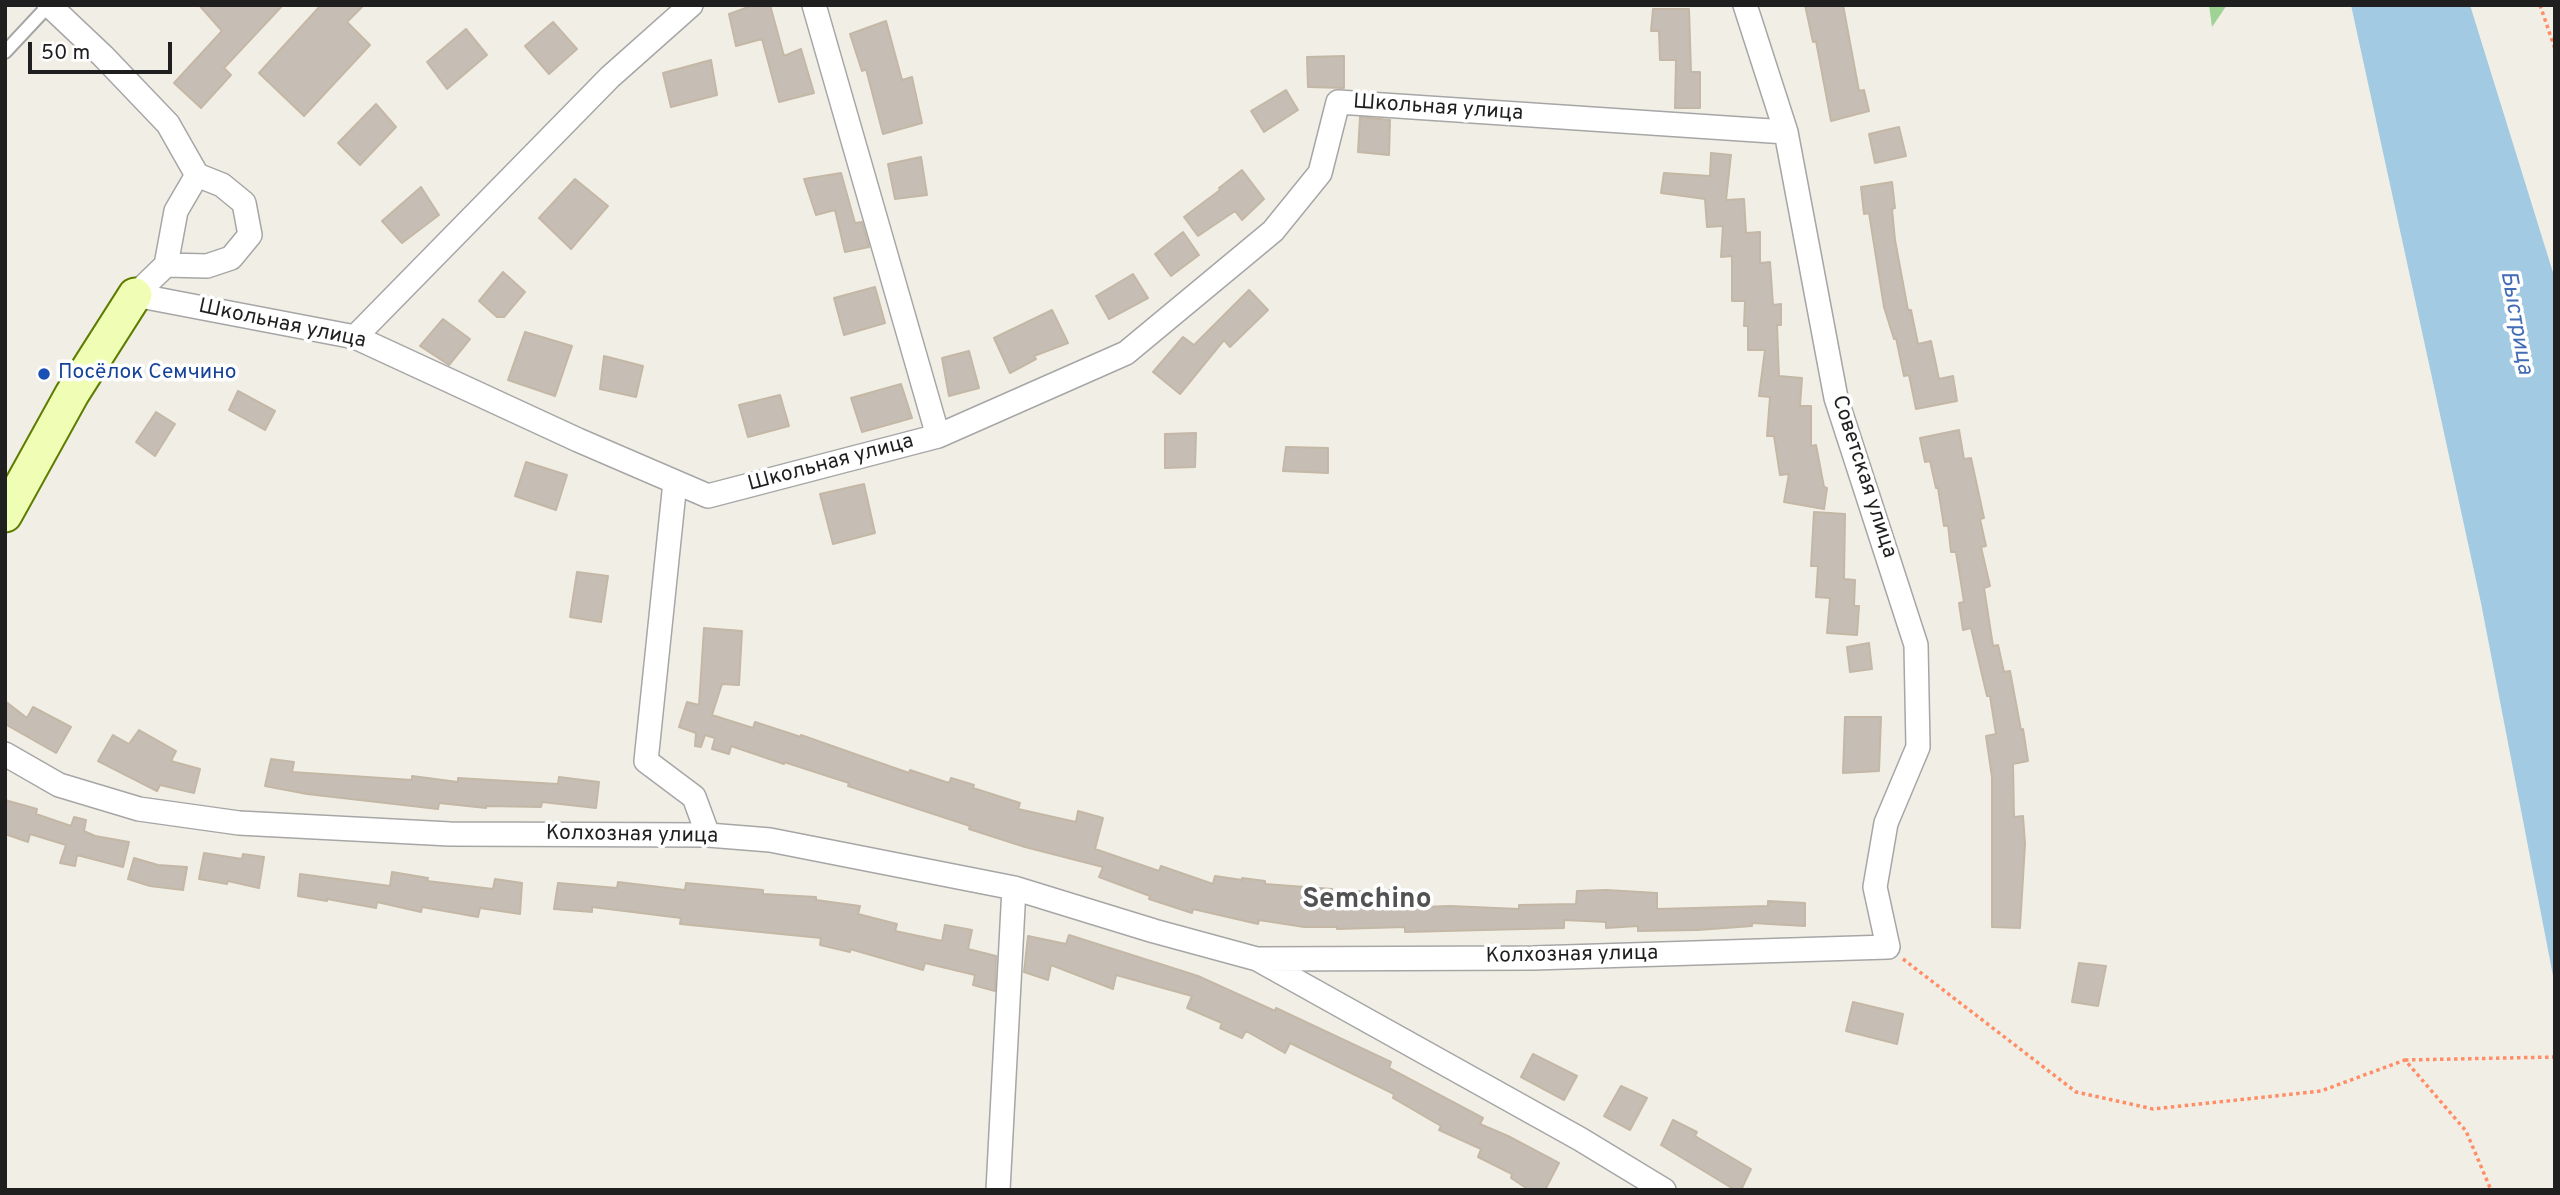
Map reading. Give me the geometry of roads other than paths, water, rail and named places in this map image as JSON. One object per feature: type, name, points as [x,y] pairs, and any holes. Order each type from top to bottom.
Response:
[{"type":"street","points":[[49,5],[103,56],[168,124],[197,175],[222,185],[244,203],[250,235],[231,258],[207,266],[166,265]]},
{"type":"street","points":[[355,337],[610,77],[691,5]]},
{"type":"street","points":[[814,5],[938,436]]},
{"type":"street","name":"Советская улица","points":[[1745,5],[1786,132],[1836,398],[1916,645],[1918,747],[1886,823],[1875,887],[1888,947]]},
{"type":"street","name":"Школьная улица","points":[[135,295],[355,337],[708,496],[938,436],[1126,353],[1273,231],[1320,173],[1338,102],[1786,132]]},
{"type":"street","points":[[5,515],[72,394],[135,295],[166,265],[176,211],[197,175]]},
{"type":"street","points":[[675,482],[646,761],[694,797],[708,835]]},
{"type":"street","name":"Колхозная улица","points":[[5,754],[59,785],[139,809],[239,823],[450,834],[708,835],[770,840],[1014,888],[1257,959],[1580,1139],[1664,1190]]},
{"type":"street","points":[[998,1190],[1014,888]]},
{"type":"street","name":"Колхозная улица","points":[[1257,959],[1533,958],[1888,947]]},
{"type":"lane","points":[[5,52],[49,5]]},
{"type":"water","name":"Быстрица","points":[[2351,5],[2470,5],[2555,279],[2555,986],[2481,603]]},
{"type":"place","name":"Посёлок Семчино","points":[[44,374]]},
{"type":"district","name":"Semchino","points":[[1367,901]]}]
